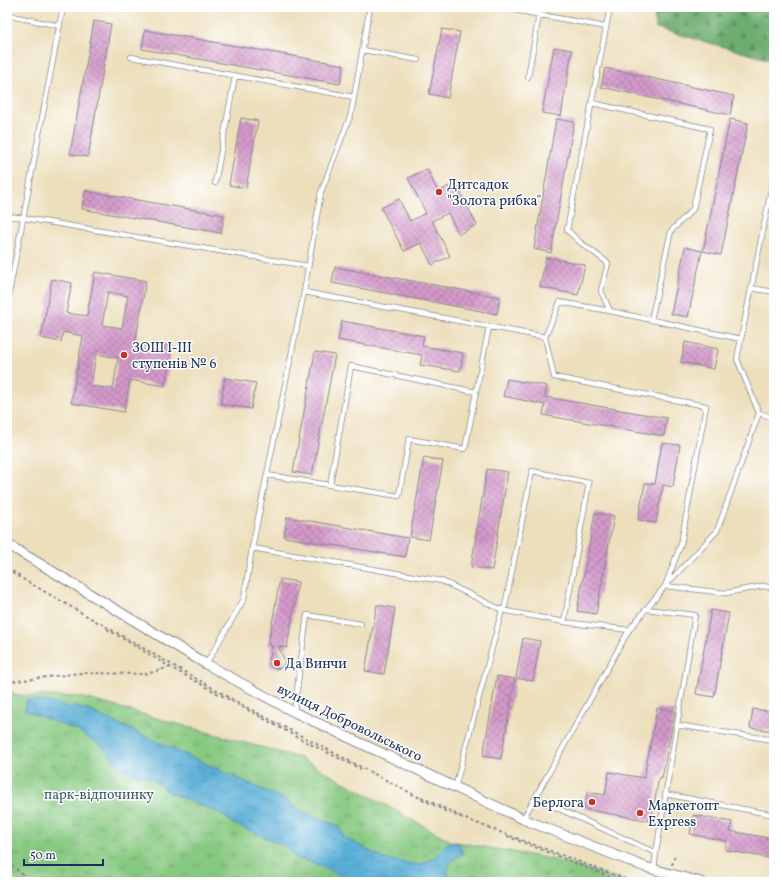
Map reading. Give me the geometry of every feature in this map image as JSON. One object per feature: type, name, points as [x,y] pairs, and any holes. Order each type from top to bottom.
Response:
[{"type":"street","name":"вулиця Добровольського","points":[[7,544],[206,664],[294,712],[523,820],[645,867],[701,882]]},
{"type":"lane","points":[[7,304],[63,7]]},
{"type":"lane","points":[[206,664],[244,599],[252,548],[304,292],[321,192],[351,114],[370,7]]},
{"type":"lane","points":[[498,7],[606,27]]},
{"type":"lane","points":[[610,7],[567,230],[581,243],[608,263],[601,291],[610,311]]},
{"type":"lane","points":[[7,14],[60,26]]},
{"type":"lane","points":[[528,77],[539,15]]},
{"type":"lane","points":[[363,50],[418,60]]},
{"type":"lane","points":[[131,57],[354,98]]},
{"type":"lane","points":[[215,183],[235,76]]},
{"type":"lane","points":[[592,103],[710,129],[693,209],[670,231],[651,320]]},
{"type":"lane","points":[[523,820],[630,630],[665,586],[718,531],[759,413],[736,359],[774,175]]},
{"type":"lane","points":[[7,216],[308,266]]},
{"type":"lane","points":[[751,288],[774,292]]},
{"type":"lane","points":[[304,292],[545,337]]},
{"type":"lane","points":[[665,586],[681,544],[706,406],[554,377],[545,337],[560,302],[741,339]]},
{"type":"lane","points":[[267,475],[399,496],[409,438],[465,449],[489,327]]},
{"type":"lane","points":[[330,485],[351,366],[476,392]]},
{"type":"lane","points":[[759,413],[774,418]]},
{"type":"lane","points":[[455,788],[502,610],[505,606],[532,471],[589,483],[564,622]]},
{"type":"lane","points":[[252,548],[442,581],[502,610],[564,622],[630,630]]},
{"type":"lane","points":[[665,586],[726,593],[763,586],[774,588]]},
{"type":"lane","points":[[646,609],[695,615],[654,869]]},
{"type":"lane","points":[[294,712],[306,614],[361,624]]},
{"type":"lane","points":[[677,725],[774,740]]},
{"type":"lane","points":[[665,794],[774,815]]},
{"type":"lane","points":[[535,798],[656,853]]},
{"type":"path","points":[[7,569],[170,667],[306,742],[477,824],[623,882]]},
{"type":"path","points":[[65,604],[244,706],[391,783]]},
{"type":"path","points":[[7,682],[80,673],[146,674],[170,667]]},
{"type":"path","points":[[477,824],[633,882]]},
{"type":"path","points":[[7,862],[30,882]]},
{"type":"green space","points":[[653,7],[774,7],[774,61],[656,28]]},
{"type":"green space","name":"парк-відпочинку","points":[[7,685],[15,695],[81,697],[300,758],[451,841],[552,859],[630,882],[7,882]]},
{"type":"water","points":[[26,700],[37,700],[88,710],[290,802],[297,809],[338,826],[344,837],[384,859],[420,865],[435,857],[447,843],[458,843],[463,853],[450,862],[446,882],[356,882],[350,880],[318,865],[295,857],[285,846],[234,824],[221,814],[168,792],[153,779],[120,768],[103,747],[78,731],[25,710]]},
{"type":"building","points":[[94,21],[111,24],[88,157],[70,154]]},
{"type":"building","points":[[442,29],[460,32],[448,98],[429,94]]},
{"type":"building","points":[[145,30],[344,65],[340,84],[142,49]]},
{"type":"building","points":[[554,47],[572,50],[561,116],[542,113]]},
{"type":"building","points":[[605,68],[734,96],[730,115],[601,87]]},
{"type":"building","points":[[241,118],[258,121],[246,188],[229,185]]},
{"type":"building","points":[[556,119],[574,122],[551,253],[534,249]]},
{"type":"building","points":[[730,119],[748,123],[721,255],[703,251]]},
{"type":"building","points":[[427,169],[438,192],[455,183],[477,225],[459,234],[448,213],[432,221],[450,256],[432,265],[421,243],[404,251],[381,208],[399,199],[410,221],[426,213],[408,178]]},
{"type":"building","points":[[85,191],[224,215],[221,233],[82,209]]},
{"type":"building","points":[[685,247],[702,251],[688,317],[671,314]]},
{"type":"building","points":[[546,257],[585,265],[578,295],[540,287]]},
{"type":"building","points":[[335,267],[500,297],[497,314],[332,283]]},
{"type":"building","points":[[95,272],[146,281],[135,344],[150,347],[151,343],[172,346],[165,386],[130,380],[124,412],[71,403],[83,336],[63,332],[61,342],[41,338],[52,279],[72,283],[66,313],[87,316]],"holes":[[[108,292],[128,296],[122,328],[102,325]],[[96,354],[118,358],[113,389],[91,386]]]},
{"type":"building","points":[[342,321],[424,336],[422,346],[463,353],[460,371],[420,365],[422,355],[338,340]]},
{"type":"building","points":[[685,342],[718,349],[714,369],[681,362]]},
{"type":"building","points":[[315,352],[335,355],[312,475],[293,472]]},
{"type":"building","points":[[225,378],[256,383],[251,409],[221,404]]},
{"type":"building","points":[[507,379],[547,386],[545,397],[667,418],[664,436],[543,415],[545,405],[503,396]]},
{"type":"building","points":[[662,443],[680,445],[673,487],[663,485],[656,523],[638,520],[645,483],[655,484]]},
{"type":"building","points":[[424,457],[443,461],[429,540],[410,537]]},
{"type":"building","points":[[487,469],[508,472],[492,570],[471,567]]},
{"type":"building","points":[[595,513],[614,516],[596,614],[577,611]]},
{"type":"building","points":[[287,517],[408,538],[405,557],[284,537]]},
{"type":"building","points":[[280,579],[298,582],[287,648],[278,646],[285,661],[284,665],[276,669],[271,667],[269,662],[272,646],[268,645]]},
{"type":"building","points":[[377,605],[395,608],[384,674],[365,671]]},
{"type":"building","points":[[711,610],[729,613],[714,697],[696,694]]},
{"type":"building","points":[[523,638],[540,641],[533,681],[516,678]]},
{"type":"building","points":[[497,676],[515,679],[501,759],[483,756]]},
{"type":"building","points":[[657,708],[675,711],[662,778],[659,777],[651,821],[584,809],[587,792],[605,795],[609,772],[644,778]]},
{"type":"building","points":[[753,709],[774,712],[774,731],[750,728]]},
{"type":"building","points":[[693,815],[732,822],[730,831],[774,839],[774,859],[725,850],[727,841],[690,834]]},
{"type":"place","name":"Дитсадок \"Золота рибка\"","points":[[439,192]]},
{"type":"place","name":"ЗОШ І-ІІІ ступенів № 6","points":[[124,355]]},
{"type":"place","name":"Да Винчи","points":[[277,663]]},
{"type":"place","name":"Берлога","points":[[592,802]]},
{"type":"place","name":"Маркетопт Express","points":[[640,813]]}]
